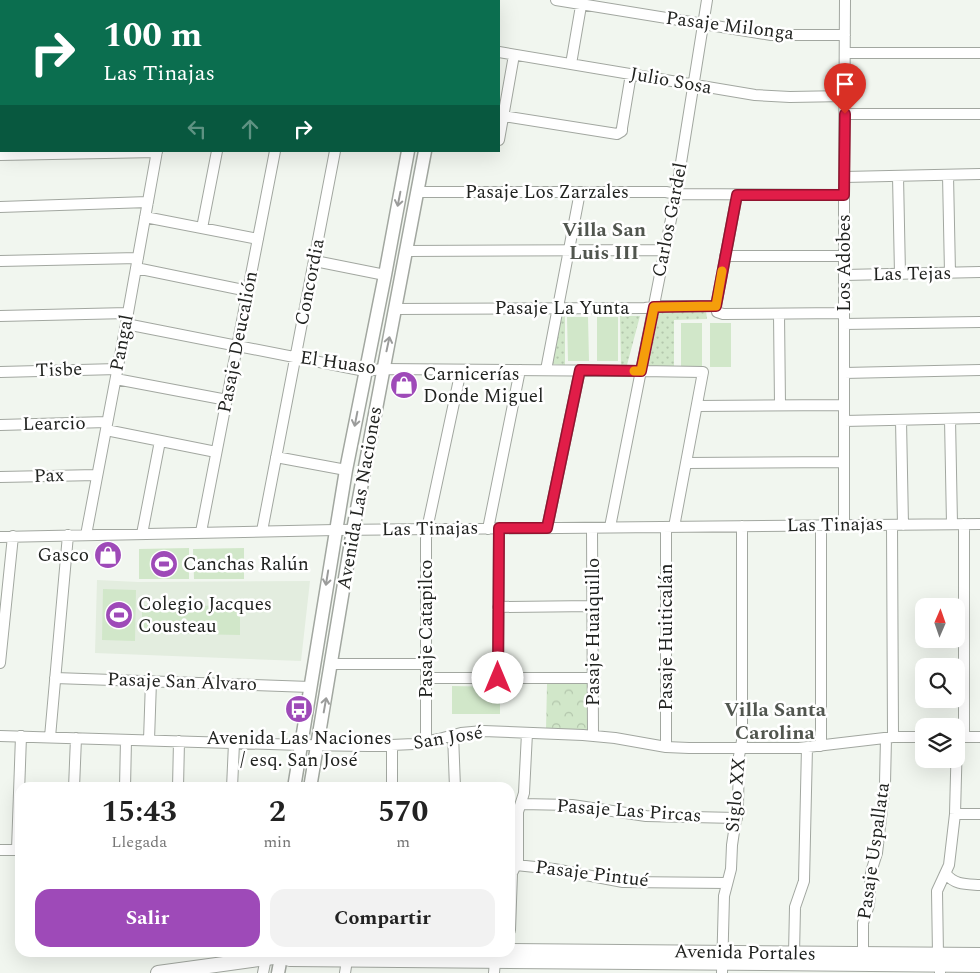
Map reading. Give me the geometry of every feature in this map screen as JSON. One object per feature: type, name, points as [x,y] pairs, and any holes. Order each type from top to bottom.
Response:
[{"type":"main road","name":"Avenida Portales","points":[[515,951],[722,963],[794,954],[980,966]]},
{"type":"main road","name":"Avenida Portales","points":[[940,964],[980,955]]},
{"type":"main road","name":"Avenida Portales","points":[[158,973],[254,957]]},
{"type":"main road","name":"Avenida Portales","points":[[287,957],[290,959],[346,966],[554,968],[863,959]]},
{"type":"street","name":"Pasaje Milonga","points":[[556,0],[582,2],[703,25],[771,35],[845,35]]},
{"type":"street","name":"Carlos Gardel","points":[[610,527],[676,194],[708,0]]},
{"type":"street","name":"Los Adobes","points":[[844,525],[845,0]]},
{"type":"street","points":[[571,64],[582,2]]},
{"type":"street","name":"Julio Sosa","points":[[500,52],[767,96],[845,96]]},
{"type":"street","points":[[845,53],[980,53]]},
{"type":"street","points":[[500,134],[514,55]]},
{"type":"street","points":[[503,116],[615,134],[620,133],[631,74]]},
{"type":"street","points":[[845,114],[980,114]]},
{"type":"street","points":[[0,156],[126,152]]},
{"type":"street","name":"Pangal","points":[[86,535],[157,152]]},
{"type":"street","points":[[202,228],[217,152]]},
{"type":"street","name":"Pasaje Deucalión","points":[[201,532],[275,152]]},
{"type":"street","name":"Concordia","points":[[262,531],[335,152]]},
{"type":"street","name":"Avenida Las Naciones","points":[[295,782],[335,530],[385,275],[406,152]]},
{"type":"street","name":"Avenida Las Naciones","points":[[311,782],[353,530],[425,152]]},
{"type":"street","points":[[844,177],[980,174]]},
{"type":"street","points":[[948,175],[950,273]]},
{"type":"street","points":[[898,176],[900,274]]},
{"type":"street","name":"Pasaje Los Zarzales","points":[[418,192],[666,192],[676,194],[844,195]]},
{"type":"street","points":[[546,370],[580,192]]},
{"type":"street","points":[[716,306],[737,195]]},
{"type":"street","points":[[0,207],[148,202]]},
{"type":"street","points":[[145,217],[258,239]]},
{"type":"street","points":[[406,251],[665,250]]},
{"type":"street","points":[[725,256],[844,256]]},
{"type":"street","points":[[0,261],[138,258]]},
{"type":"street","points":[[315,261],[385,275]]},
{"type":"street","points":[[136,268],[248,291]]},
{"type":"street","name":"Las Tejas","points":[[844,275],[980,272]]},
{"type":"street","name":"Pasaje La Yunta","points":[[396,309],[716,306],[717,312],[723,314],[844,313]]},
{"type":"street","points":[[0,316],[128,313]]},
{"type":"street","points":[[780,314],[780,406]]},
{"type":"street","points":[[844,324],[980,322]]},
{"type":"street","name":"El Huaso","points":[[126,324],[365,371],[383,369],[703,372]]},
{"type":"street","name":"Pasaje Catapilco","points":[[426,742],[427,529],[460,370]]},
{"type":"street","points":[[488,529],[520,370]]},
{"type":"street","points":[[547,528],[580,370]]},
{"type":"street","points":[[844,373],[980,370]]},
{"type":"street","name":"Tisbe","points":[[0,372],[116,374],[226,400]]},
{"type":"street","name":"Pasaje Huiticalán","points":[[666,747],[670,527],[686,463],[703,372]]},
{"type":"street","points":[[697,406],[844,406]]},
{"type":"street","points":[[844,421],[980,418]]},
{"type":"street","points":[[950,419],[952,524]]},
{"type":"street","name":"Pasaje Uspallata","points":[[863,959],[863,923],[869,905],[871,872],[877,853],[890,738],[901,420]]},
{"type":"street","name":"Learcio","points":[[0,425],[106,426],[160,441],[216,452]]},
{"type":"street","points":[[142,534],[160,441]]},
{"type":"street","points":[[276,458],[346,470]]},
{"type":"street","points":[[686,463],[844,462]]},
{"type":"street","name":"Pax","points":[[0,478],[97,475]]},
{"type":"street","points":[[959,718],[964,524]]},
{"type":"street","name":"Las Tinajas","points":[[0,537],[335,530],[980,524]]},
{"type":"street","name":"Siglo XX","points":[[722,963],[724,896],[731,869],[732,845],[737,818],[739,756],[742,741],[742,526]]},
{"type":"street","points":[[821,526],[821,746]]},
{"type":"street","points":[[498,678],[499,528]]},
{"type":"street","name":"Pasaje Huaiquillo","points":[[592,528],[593,736]]},
{"type":"street","points":[[50,737],[68,535]]},
{"type":"street","points":[[0,663],[13,536]]},
{"type":"street","points":[[498,607],[592,606]]},
{"type":"street","points":[[332,664],[426,664]]},
{"type":"street","name":"Pasaje San Álvaro","points":[[55,678],[310,687]]},
{"type":"street","points":[[426,678],[593,678]]},
{"type":"street","points":[[148,740],[151,681]]},
{"type":"street","name":"San José","points":[[0,736],[368,746],[414,744],[454,734],[476,731],[593,736],[666,747],[688,748],[807,747],[890,738],[915,737]]},
{"type":"street","points":[[516,865],[518,861],[518,812],[524,793],[527,733]]},
{"type":"street","points":[[454,734],[455,782]]},
{"type":"street","points":[[20,782],[21,736]]},
{"type":"street","points":[[965,737],[980,737]]},
{"type":"street","points":[[74,782],[76,738]]},
{"type":"street","points":[[124,782],[126,740]]},
{"type":"street","points":[[178,782],[179,741]]},
{"type":"street","points":[[232,782],[234,743]]},
{"type":"street","points":[[392,745],[392,782]]},
{"type":"street","points":[[794,954],[796,907],[804,881],[807,747]]},
{"type":"street","points":[[940,964],[937,891],[949,865],[955,814],[957,768]]},
{"type":"street","name":"Pasaje Las Pircas","points":[[521,804],[572,805],[646,816],[737,818]]},
{"type":"street","points":[[955,814],[980,814]]},
{"type":"street","points":[[0,850],[15,850]]},
{"type":"street","name":"Pasaje Pintué","points":[[516,865],[554,869],[623,882],[727,883]]},
{"type":"street","points":[[946,874],[958,883],[980,885]]},
{"type":"street","points":[[263,973],[266,957]]},
{"type":"street","points":[[278,973],[282,957]]},
{"type":"shaded area","name":"Colegio Jacques Cousteau","points":[[97,580],[138,582],[310,581],[301,661],[95,653]]},
{"type":"green space","points":[[706,311],[707,319],[674,320],[674,366],[645,366],[657,312]]},
{"type":"green space","points":[[565,316],[565,365],[550,364],[560,317]]},
{"type":"green space","points":[[620,316],[640,316],[627,365],[621,365]]},
{"type":"green space","points":[[567,317],[588,317],[589,361],[568,361]]},
{"type":"green space","points":[[597,317],[618,317],[618,361],[597,361]]},
{"type":"green space","points":[[681,323],[702,323],[702,367],[681,367]]},
{"type":"green space","points":[[710,323],[731,323],[731,367],[710,367]]},
{"type":"green space","name":"Canchas Ralún","points":[[189,548],[189,579],[139,579],[139,549]]},
{"type":"green space","name":"Canchas Ralún","points":[[244,548],[244,579],[194,579],[193,549]]},
{"type":"green space","name":"Colegio Jacques Cousteau","points":[[103,589],[136,590],[135,641],[102,640]]},
{"type":"green space","points":[[142,605],[240,606],[240,635],[142,633]]},
{"type":"green space","points":[[589,683],[590,732],[546,730],[547,684]]},
{"type":"green space","points":[[452,686],[500,687],[500,714],[452,714]]},
{"type":"slow traffic","points":[[634,371],[641,371],[654,307],[716,306],[722,271]]},
{"type":"place","name":"Carnicerías Donde Miguel","points":[[404,385]]},
{"type":"place","name":"Gasco","points":[[108,555]]},
{"type":"place","name":"Canchas Ralún","points":[[164,564]]},
{"type":"place","name":"Colegio Jacques Cousteau","points":[[119,615]]},
{"type":"place","name":"Avenida Las Naciones / esq. San José","points":[[299,709]]},
{"type":"district","name":"Villa San Luis III","points":[[604,242]]},
{"type":"district","name":"Villa Santa Carolina","points":[[775,722]]},
{"type":"route","points":[[498,678],[499,528],[547,528],[580,370],[641,371],[654,307],[716,306],[737,195],[844,195],[845,114]]}]
